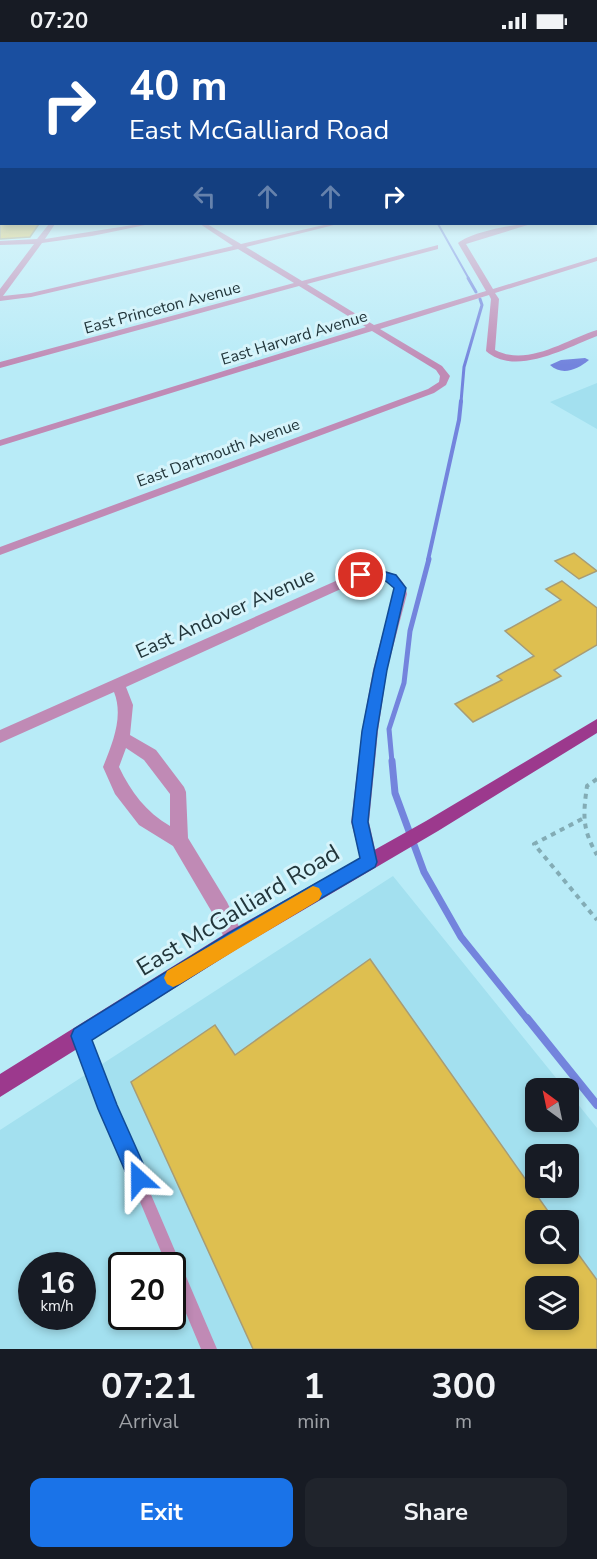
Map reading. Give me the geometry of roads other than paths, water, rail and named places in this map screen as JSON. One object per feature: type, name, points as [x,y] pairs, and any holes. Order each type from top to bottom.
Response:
[{"type":"main road","name":"East McGalliard Road","points":[[0,1086],[235,939],[432,825],[597,725]]},
{"type":"street","points":[[0,243],[39,243]]},
{"type":"street","points":[[0,297],[39,243]]},
{"type":"street","points":[[234,243],[375,329]]},
{"type":"street","points":[[0,297],[32,295],[252,243]]},
{"type":"street","points":[[463,243],[462,246],[495,299],[489,347],[493,353],[507,358],[530,357],[597,333]]},
{"type":"street","name":"East Princeton Avenue","points":[[0,365],[435,247]]},
{"type":"street","name":"East Harvard Avenue","points":[[0,443],[597,259]]},
{"type":"street","name":"East Dartmouth Avenue","points":[[0,551],[439,387],[444,380],[443,372],[439,368],[375,329]]},
{"type":"street","name":"East Andover Avenue","points":[[0,737],[361,575],[375,573],[384,575],[399,584],[400,594],[380,670],[370,731],[360,822],[369,862]]},
{"type":"street","points":[[118,686],[127,708],[111,767],[121,789],[145,820],[179,840],[220,908],[235,939]]},
{"type":"street","points":[[121,737],[150,755],[178,792],[179,840]]},
{"type":"lane","points":[[81,1036],[108,1109],[209,1349]]},
{"type":"water","points":[[585,358],[589,360],[580,367],[570,370],[559,370],[550,365],[561,360]]},
{"type":"waterway","points":[[449,243],[469,279]]},
{"type":"waterway","points":[[468,278],[476,292]]},
{"type":"waterway","points":[[461,402],[464,367],[482,305],[480,299]]},
{"type":"waterway","points":[[428,560],[459,420],[461,401]]},
{"type":"waterway","points":[[392,762],[389,729],[404,683],[410,631],[429,559]]},
{"type":"waterway","points":[[392,761],[395,793],[424,872],[461,937],[528,1020]]},
{"type":"waterway","points":[[527,1018],[597,1105]]}]
